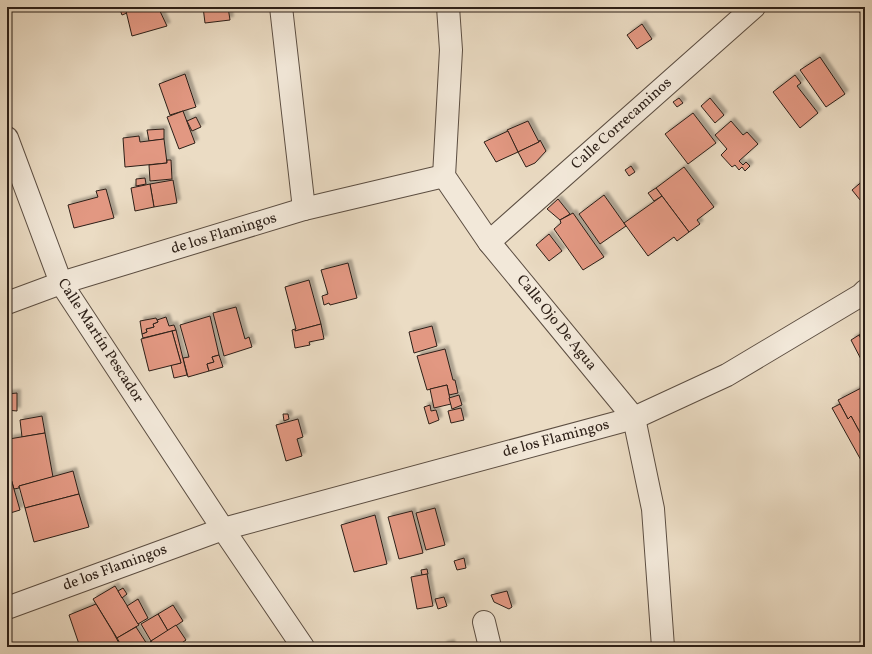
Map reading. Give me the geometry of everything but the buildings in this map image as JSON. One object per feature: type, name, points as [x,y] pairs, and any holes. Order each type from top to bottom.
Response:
[{"type":"street","points":[[281,7],[304,209]]},
{"type":"street","points":[[444,176],[451,50],[448,7]]},
{"type":"street","name":"Calle Correcaminos","points":[[490,242],[754,7]]},
{"type":"street","name":"Calle Martín Pescador","points":[[7,138],[61,283],[223,528]]},
{"type":"street","name":"de los Flamingos","points":[[7,303],[61,283],[304,209],[444,176]]},
{"type":"street","name":"Calle Ojo De Agua","points":[[444,176],[490,242],[634,418],[653,509],[663,647]]},
{"type":"street","name":"de los Flamingos","points":[[7,608],[223,528],[634,418],[727,375],[865,291]]},
{"type":"street","points":[[223,528],[303,647]]},
{"type":"street","points":[[484,622],[490,647]]}]
